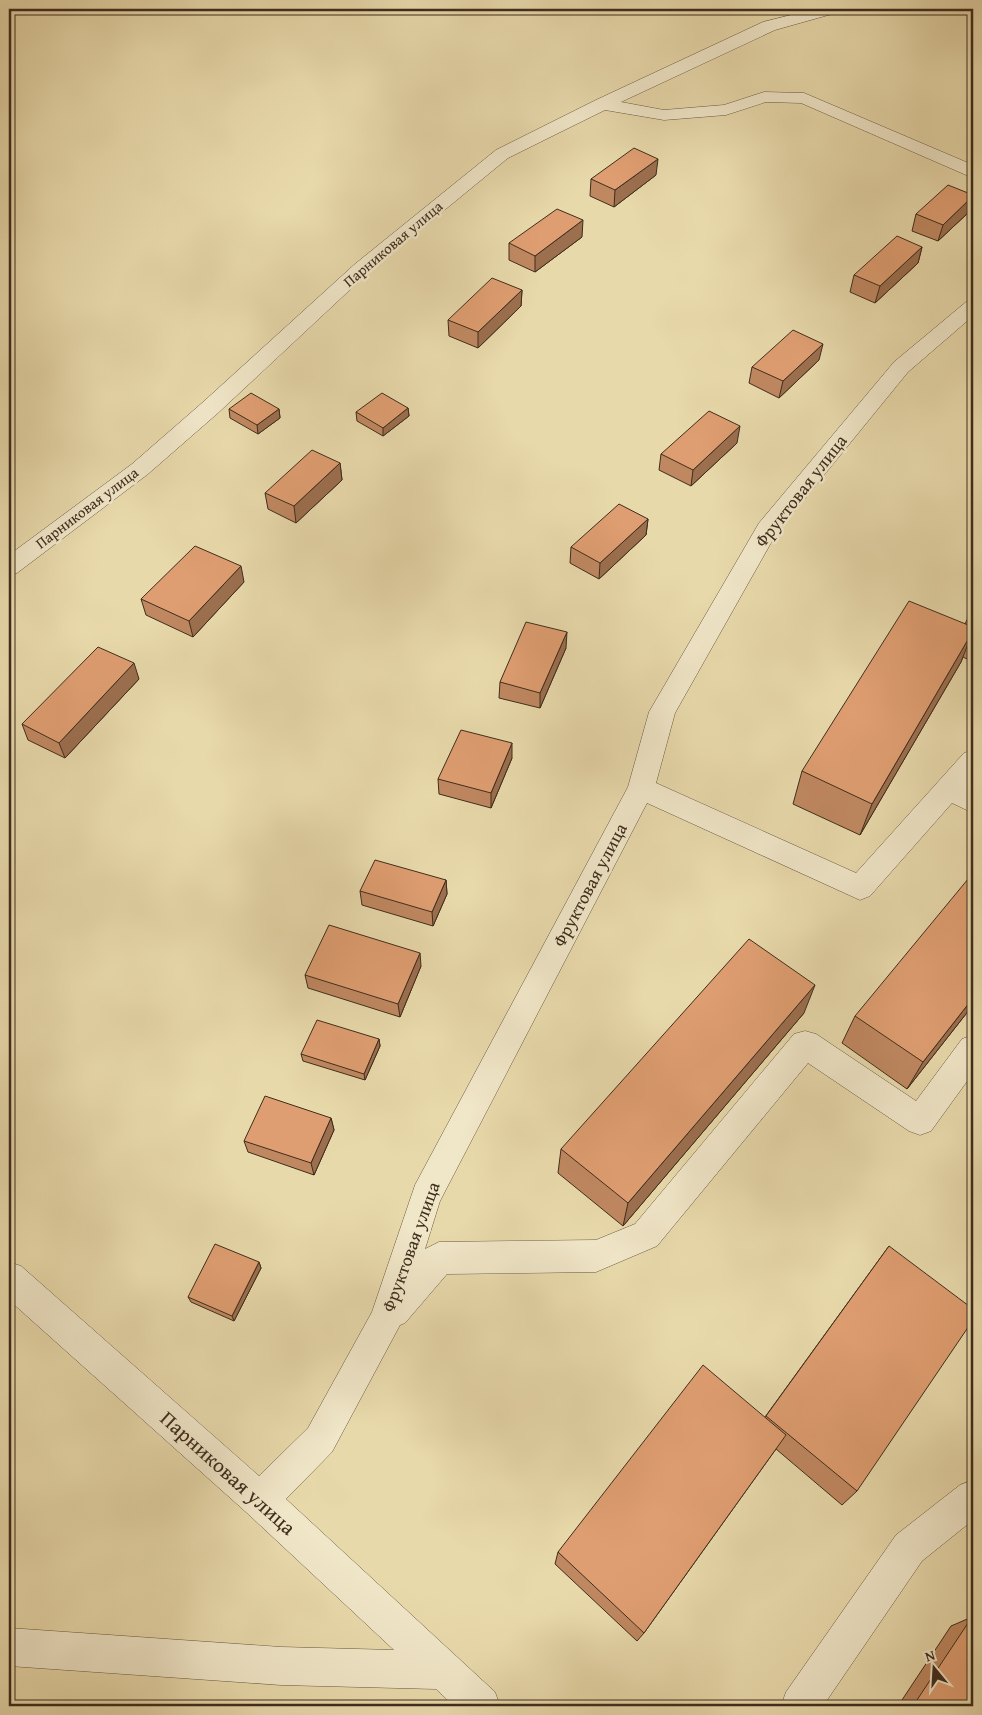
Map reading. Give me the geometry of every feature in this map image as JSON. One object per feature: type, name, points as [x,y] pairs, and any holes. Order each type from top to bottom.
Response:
[{"type":"street","name":"Парниковая улица","points":[[9,567],[140,469],[210,408],[362,268],[502,154],[602,104],[769,26],[833,9]]},
{"type":"street","points":[[602,104],[664,115],[726,110],[764,97],[804,98],[973,172]]},
{"type":"street","name":"Фруктовая улица","points":[[260,1500],[320,1440],[386,1319],[426,1196],[641,788],[662,712],[767,529],[901,367],[973,306]]},
{"type":"street","points":[[641,788],[860,888],[973,760]]},
{"type":"street","points":[[949,789],[973,802]]},
{"type":"street","points":[[386,1319],[439,1258],[596,1256],[646,1235],[804,1044],[920,1121],[973,1049]]},
{"type":"street","name":"Парниковая улица","points":[[9,1278],[260,1500],[481,1706]]},
{"type":"street","points":[[800,1706],[909,1548],[973,1498]]},
{"type":"street","points":[[9,1647],[281,1666],[444,1670]]},
{"type":"building","points":[[634,148],[658,159],[615,190],[591,179]]},
{"type":"building","points":[[948,185],[973,196],[943,225],[916,214]]},
{"type":"building","points":[[557,209],[583,220],[535,256],[509,243]]},
{"type":"building","points":[[897,236],[922,247],[880,286],[854,275]]},
{"type":"building","points":[[492,278],[522,290],[478,332],[448,320]]},
{"type":"building","points":[[793,330],[823,344],[783,381],[752,367]]},
{"type":"building","points":[[251,393],[279,409],[257,425],[229,409]]},
{"type":"building","points":[[382,393],[408,408],[383,428],[356,412]]},
{"type":"building","points":[[709,411],[740,426],[693,470],[661,454]]},
{"type":"building","points":[[312,450],[340,463],[294,506],[265,493]]},
{"type":"building","points":[[619,504],[648,519],[600,563],[571,547]]},
{"type":"building","points":[[195,546],[241,566],[189,621],[141,599]]},
{"type":"building","points":[[909,601],[973,627],[973,631],[872,804],[802,771]]},
{"type":"building","points":[[973,607],[973,621],[967,618]]},
{"type":"building","points":[[526,622],[567,632],[540,693],[500,682]]},
{"type":"building","points":[[98,647],[134,663],[59,743],[22,724]]},
{"type":"building","points":[[461,730],[512,743],[491,793],[438,779]]},
{"type":"building","points":[[375,860],[446,880],[432,912],[360,891]]},
{"type":"building","points":[[973,873],[973,998],[923,1062],[855,1016]]},
{"type":"building","points":[[329,925],[420,953],[398,1004],[305,975]]},
{"type":"building","points":[[749,939],[815,985],[628,1203],[561,1149]]},
{"type":"building","points":[[317,1020],[379,1039],[364,1074],[301,1054]]},
{"type":"building","points":[[265,1096],[331,1118],[311,1163],[244,1141]]},
{"type":"building","points":[[215,1244],[259,1262],[232,1316],[188,1297]]},
{"type":"building","points":[[889,1246],[973,1309],[973,1320],[857,1491],[766,1416]]},
{"type":"building","points":[[703,1365],[786,1435],[644,1633],[558,1552]]},
{"type":"building","points":[[972,1617],[973,1706],[913,1706]]}]
